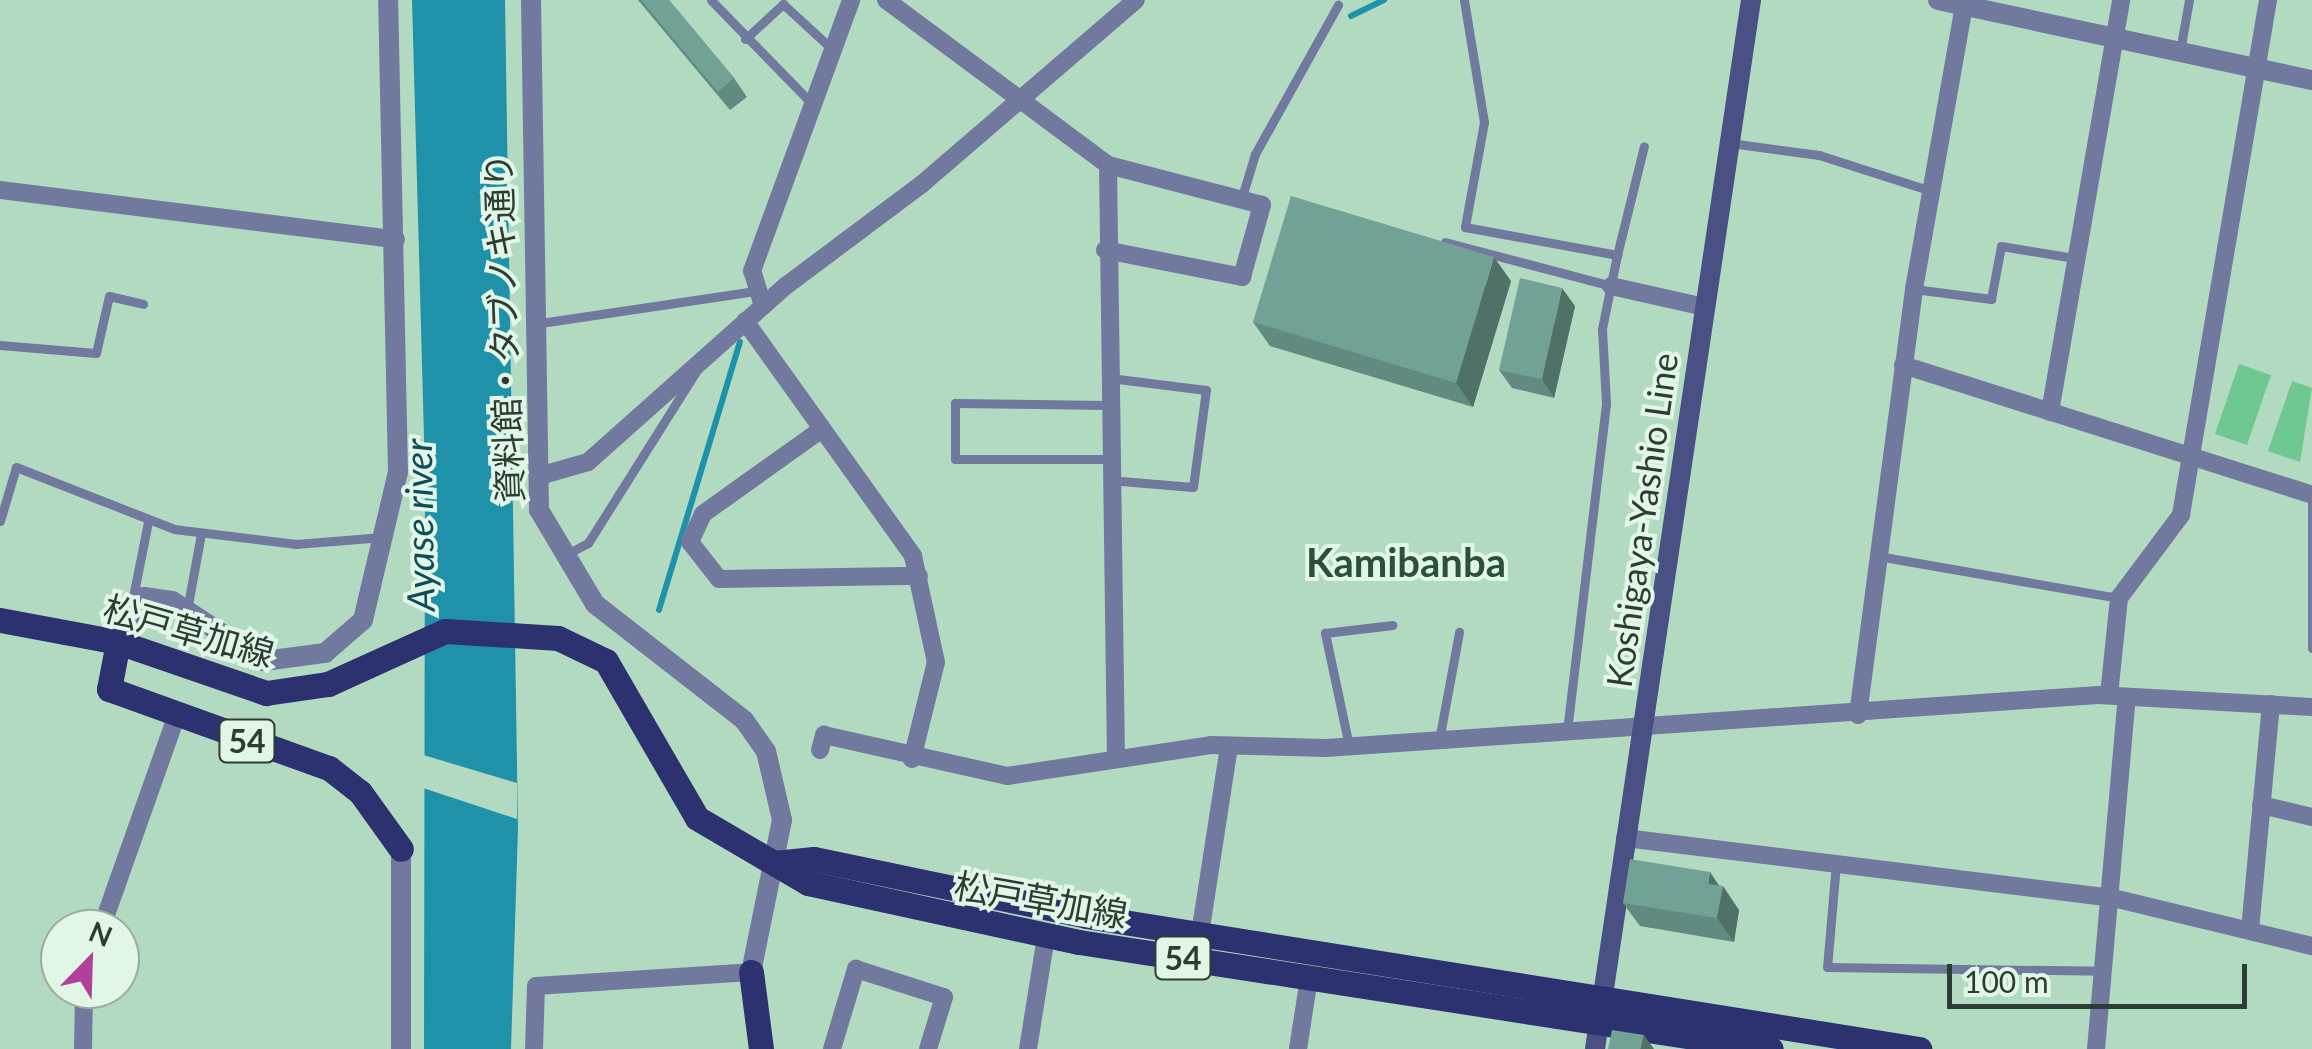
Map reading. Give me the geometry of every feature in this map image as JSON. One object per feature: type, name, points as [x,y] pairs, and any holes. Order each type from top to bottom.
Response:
[{"type":"main road","name":"Koshigaya-Yashio Line","points":[[1599,1024],[1751,0]]},
{"type":"main road","name":"松戸草加線","points":[[0,620],[118,642],[266,693],[298,693],[364,669],[446,631],[558,638],[606,661],[697,818],[774,863],[875,902],[1046,936],[1599,1024]]},
{"type":"main road","name":"54","points":[[118,642],[109,688],[176,717],[329,768],[360,792],[401,849]]},
{"type":"main road","name":"松戸草加線","points":[[774,863],[814,859],[1200,934],[1599,1024]]},
{"type":"main road","points":[[751,972],[761,1049]]},
{"type":"main road","name":"54","points":[[1599,1024],[1771,1049]]},
{"type":"main road","name":"54","points":[[1599,1024],[1918,1049]]},
{"type":"street","points":[[118,642],[127,616],[157,596],[187,611],[248,656],[308,660],[342,643],[362,620],[398,472],[388,0]]},
{"type":"street","name":"資料館・タブノキ通り","points":[[531,0],[539,510],[560,558],[595,604],[744,720],[778,786],[774,863],[751,972]]},
{"type":"street","points":[[758,299],[752,270],[850,0]]},
{"type":"street","points":[[886,0],[1108,165],[1262,206],[1242,277],[1105,250]]},
{"type":"street","points":[[539,476],[588,462],[745,321],[758,299],[922,184],[1018,95],[1136,0]]},
{"type":"street","points":[[1938,0],[2312,80]]},
{"type":"street","points":[[2050,412],[2121,0]]},
{"type":"street","points":[[2096,1049],[2108,897],[2119,598],[2176,528],[2268,0]]},
{"type":"street","points":[[1858,714],[1914,289],[1964,3]]},
{"type":"street","points":[[1108,165],[1107,459],[1116,758]]},
{"type":"street","points":[[0,190],[396,239]]},
{"type":"street","points":[[1611,286],[1705,307]]},
{"type":"street","points":[[745,321],[920,576],[936,662],[912,759]]},
{"type":"street","points":[[1904,364],[2312,495]]},
{"type":"street","points":[[822,429],[703,514],[690,542],[719,579],[920,576]]},
{"type":"street","points":[[820,750],[824,736],[912,759],[1007,776],[1116,758],[1228,746],[1349,746],[1568,725],[1858,714],[2118,696],[2312,707]]},
{"type":"street","points":[[2250,930],[2271,704]]},
{"type":"street","points":[[108,909],[176,717]]},
{"type":"street","points":[[1200,934],[1228,746]]},
{"type":"street","points":[[2261,804],[2312,818]]},
{"type":"street","points":[[1625,838],[2108,897],[2312,946]]},
{"type":"street","points":[[401,849],[401,1049]]},
{"type":"street","points":[[1028,1049],[1046,936]]},
{"type":"street","points":[[832,1049],[856,970],[944,997],[928,1049]]},
{"type":"street","points":[[534,1049],[536,986],[751,972]]},
{"type":"street","points":[[1298,1049],[1309,978]]},
{"type":"street","points":[[83,1049],[84,1009]]},
{"type":"lane","points":[[711,0],[811,103]]},
{"type":"lane","points":[[1464,0],[1484,122],[1465,227],[1617,255]]},
{"type":"lane","points":[[2180,52],[2189,0]]},
{"type":"lane","points":[[745,39],[783,4],[832,49]]},
{"type":"lane","points":[[1241,200],[1256,154],[1338,5]]},
{"type":"lane","points":[[1730,143],[1819,154],[1931,191]]},
{"type":"lane","points":[[1568,725],[1602,449],[1611,286],[1644,146]]},
{"type":"lane","points":[[1423,237],[1611,286]]},
{"type":"lane","points":[[1914,289],[1992,299],[2002,246],[2074,258]]},
{"type":"lane","points":[[0,345],[96,353],[109,296],[143,304]]},
{"type":"lane","points":[[534,324],[758,299]]},
{"type":"lane","points":[[560,558],[588,543],[687,396],[701,358]]},
{"type":"lane","points":[[1108,378],[1206,390],[1194,488],[1108,480]]},
{"type":"lane","points":[[1107,405],[955,403],[955,459],[1107,459]]},
{"type":"lane","points":[[0,520],[4,493],[16,468],[148,522],[201,534],[296,544],[385,536]]},
{"type":"lane","points":[[2312,495],[2312,648]]},
{"type":"lane","points":[[127,616],[148,522]]},
{"type":"lane","points":[[187,611],[201,534]]},
{"type":"lane","points":[[1878,556],[2119,598]]},
{"type":"lane","points":[[1349,746],[1325,633],[1394,625]]},
{"type":"lane","points":[[1440,735],[1459,632]]},
{"type":"lane","points":[[1836,862],[1826,968],[2103,971]]},
{"type":"green space","points":[[2239,364],[2271,375],[2247,445],[2215,434]]},
{"type":"green space","points":[[2292,381],[2312,388],[2300,462],[2268,451]]},
{"type":"water","points":[[412,0],[505,0],[518,829],[511,1049],[424,1049],[425,473]]},
{"type":"pier","points":[[420,754],[517,783],[517,819],[420,787]]},
{"type":"building","points":[[641,0],[669,0],[734,78],[718,92]]},
{"type":"building","points":[[1291,196],[1494,257],[1456,383],[1253,322]]},
{"type":"building","points":[[1520,278],[1562,288],[1542,379],[1499,370]]},
{"type":"building","points":[[1630,859],[1710,872],[1708,884],[1723,886],[1717,918],[1623,903]]},
{"type":"building","points":[[1612,1030],[1644,1035],[1640,1049],[1608,1049]]},
{"type":"waterway","points":[[1351,16],[1384,0]]},
{"type":"waterway","points":[[659,610],[740,342]]},
{"type":"district","name":"Kamibanba","points":[[1406,562]]},
{"type":"water label","name":"Ayase river","points":[[419,525]]}]
